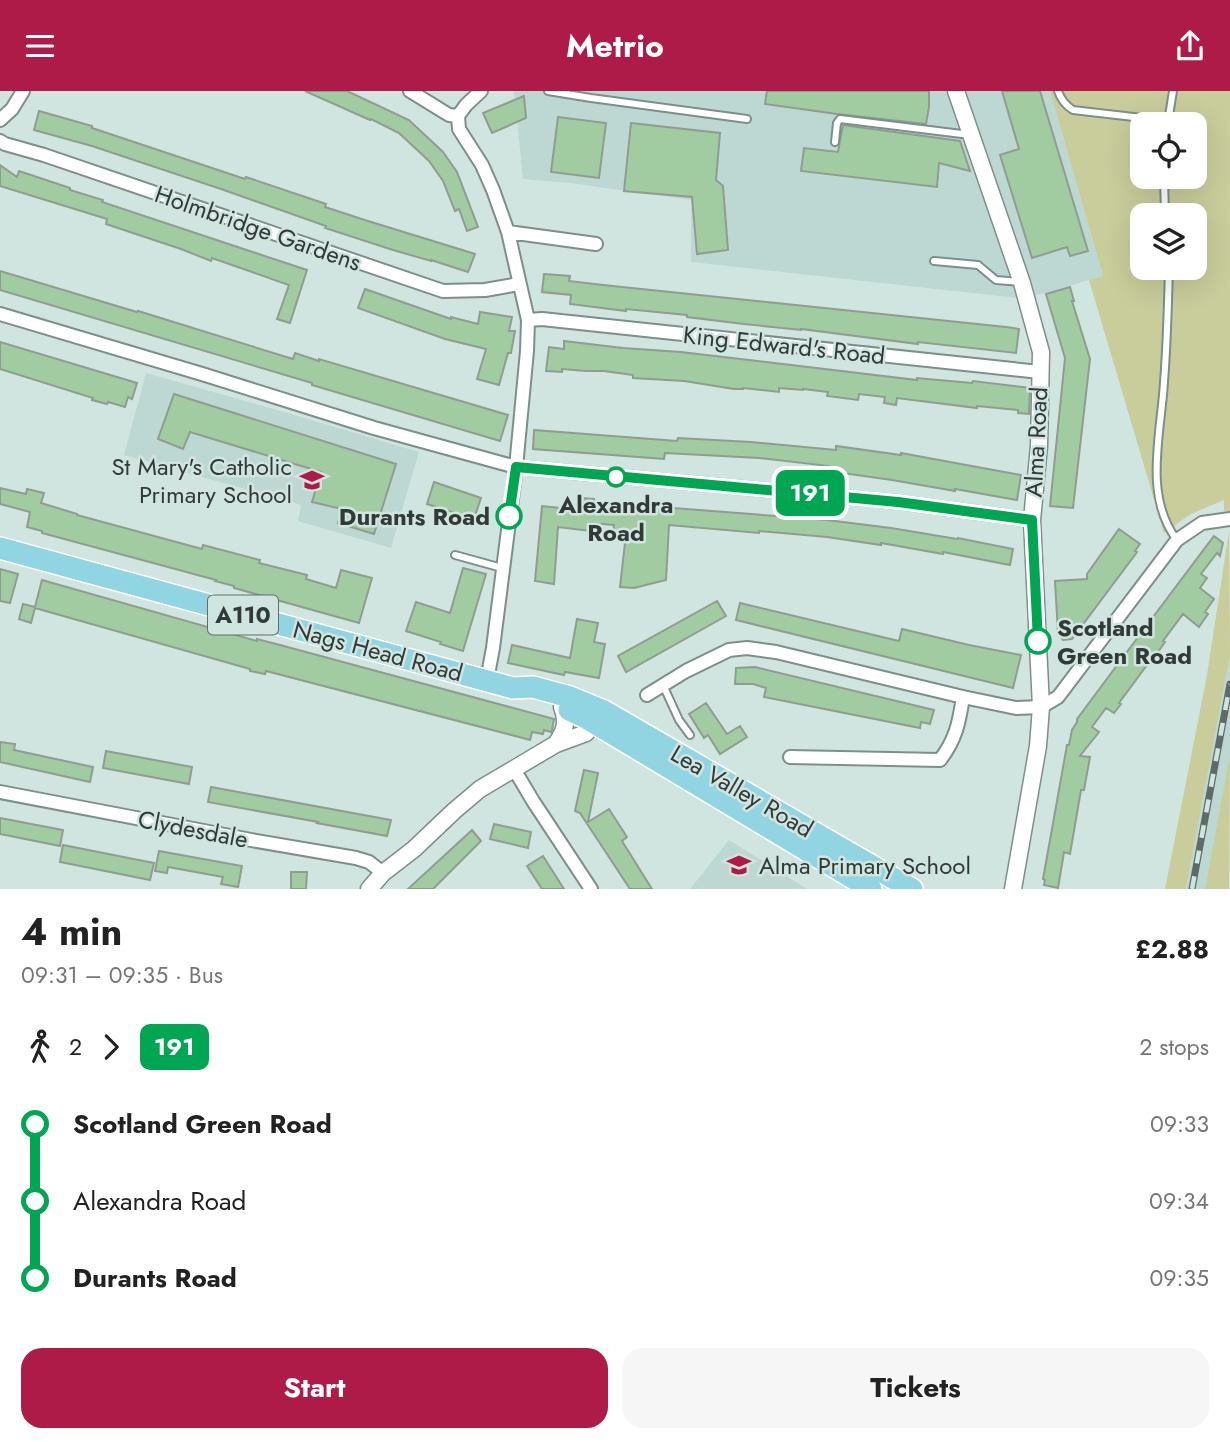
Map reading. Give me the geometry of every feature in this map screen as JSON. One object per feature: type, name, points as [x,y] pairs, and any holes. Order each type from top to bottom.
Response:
[{"type":"main road","name":"Nags Head Road","points":[[0,548],[513,688]]},
{"type":"main road","name":"Lea Valley Road","points":[[513,688],[533,687],[596,715],[594,724],[871,889]]},
{"type":"main road","name":"Lea Valley Road","points":[[566,702],[604,711],[912,889]]},
{"type":"street","points":[[0,121],[12,109],[23,91]]},
{"type":"street","points":[[410,91],[449,115],[458,116]]},
{"type":"street","points":[[481,91],[458,116],[459,129],[482,165],[493,190],[508,232],[528,320],[516,467],[487,680]]},
{"type":"street","name":"Alma Road","points":[[956,91],[1022,282],[1041,352],[1039,446],[1032,520],[1041,707],[1038,746],[1013,889]]},
{"type":"street","name":"Holmbridge Gardens","points":[[0,141],[443,291],[485,290],[519,284]]},
{"type":"street","points":[[508,232],[596,244]]},
{"type":"street","points":[[0,314],[374,428],[516,467],[898,502],[1032,520]]},
{"type":"street","name":"King Edward's Road","points":[[528,320],[542,319],[1040,372]]},
{"type":"street","points":[[647,695],[686,671],[729,650],[747,648],[776,652],[1016,708],[1041,707],[1058,697],[1177,540],[1202,523],[1230,519]]},
{"type":"street","points":[[790,757],[940,760],[950,748],[957,730],[963,697]]},
{"type":"street","points":[[556,744],[563,732],[566,702]]},
{"type":"street","points":[[369,889],[383,873],[414,849],[470,796],[556,744],[586,733],[594,724]]},
{"type":"street","points":[[514,769],[591,889]]},
{"type":"street","name":"Clydesdale","points":[[0,792],[356,858],[369,862],[383,873]]},
{"type":"lane","points":[[548,91],[747,119]]},
{"type":"lane","points":[[1058,91],[1066,105],[1073,110],[1130,118]]},
{"type":"lane","points":[[1170,112],[1173,91]]},
{"type":"lane","points":[[835,142],[840,119],[972,135]]},
{"type":"lane","points":[[934,261],[978,265],[996,281],[1022,282]]},
{"type":"lane","points":[[1168,280],[1163,400],[1156,464],[1161,511],[1177,540]]},
{"type":"lane","points":[[455,555],[502,568]]},
{"type":"lane","points":[[663,685],[679,720],[690,735]]},
{"type":"shaded area","points":[[514,91],[1050,91],[1103,276],[1019,298],[691,262],[691,200],[523,179]]},
{"type":"shaded area","name":"St Mary's Catholic Primary School","points":[[146,373],[419,452],[391,548],[298,521],[301,505],[124,455]]},
{"type":"shaded area","points":[[1230,655],[1230,754],[1211,859],[1205,889],[1186,889]]},
{"type":"shaded area","name":"Alma Primary School","points":[[729,840],[807,889],[690,889]]},
{"type":"green space","points":[[1050,91],[1230,91],[1230,512],[1224,511],[1224,500],[1191,514],[1164,533],[1089,280],[1103,276]]},
{"type":"green space","points":[[1229,531],[1230,655],[1186,889],[1165,889],[1207,675]]},
{"type":"green space","points":[[1230,754],[1229,889],[1205,889]]},
{"type":"building","points":[[305,91],[347,91],[409,120],[443,152],[457,172],[478,227],[467,231],[459,209],[455,211],[443,181],[429,161],[399,133]]},
{"type":"building","points":[[767,91],[929,91],[929,107],[926,124],[765,104]]},
{"type":"building","points":[[1002,91],[1040,91],[1088,251],[1070,256],[1067,247],[1032,258],[1000,155],[1019,149]]},
{"type":"building","points":[[524,96],[526,118],[492,133],[483,113]]},
{"type":"building","points":[[39,111],[92,126],[326,204],[325,207],[475,254],[468,272],[325,228],[326,226],[221,189],[92,146],[34,130]]},
{"type":"building","points":[[558,117],[606,123],[599,178],[551,172]]},
{"type":"building","points":[[631,123],[720,133],[716,180],[723,186],[728,250],[697,254],[692,197],[624,191]]},
{"type":"building","points":[[843,125],[960,141],[970,171],[939,163],[937,187],[801,171],[804,148],[838,152]]},
{"type":"building","points":[[0,165],[17,177],[19,171],[103,200],[102,202],[307,270],[290,323],[277,319],[289,285],[106,224],[107,219],[0,186]]},
{"type":"building","points":[[0,271],[293,359],[295,353],[319,359],[508,415],[500,441],[0,290]]},
{"type":"building","points":[[544,274],[570,276],[569,281],[603,285],[1019,329],[1016,353],[570,304],[571,295],[542,292]]},
{"type":"building","points":[[1070,287],[1090,359],[1073,508],[1050,506],[1065,358],[1046,294]]},
{"type":"building","points":[[365,289],[451,319],[478,324],[480,312],[512,317],[509,331],[515,331],[511,353],[508,353],[499,385],[477,379],[486,349],[445,339],[358,308]]},
{"type":"building","points":[[564,341],[917,380],[973,381],[1030,388],[1029,414],[1018,413],[1018,410],[897,398],[896,405],[884,403],[885,397],[859,394],[858,400],[827,396],[828,392],[803,389],[779,388],[779,392],[734,389],[684,381],[633,378],[633,375],[604,371],[546,371],[549,347],[564,349]]},
{"type":"building","points":[[0,342],[137,383],[132,399],[128,397],[125,407],[108,402],[107,404],[0,369]]},
{"type":"building","points":[[174,394],[396,464],[374,534],[338,523],[342,509],[312,502],[321,472],[190,432],[183,449],[158,439]]},
{"type":"building","points":[[534,430],[677,441],[678,438],[751,442],[836,450],[836,446],[901,453],[1021,475],[1017,500],[828,471],[829,466],[759,458],[665,453],[664,459],[533,449]]},
{"type":"building","points":[[434,482],[481,498],[474,519],[427,504]]},
{"type":"building","points":[[0,488],[26,494],[27,489],[44,493],[41,503],[77,515],[202,549],[203,545],[260,560],[259,563],[307,575],[306,579],[336,588],[341,570],[372,578],[359,623],[234,588],[216,580],[42,533],[27,527],[30,512],[0,504]]},
{"type":"building","points":[[581,498],[594,499],[594,505],[648,510],[648,506],[827,520],[958,538],[1013,549],[1010,565],[881,543],[669,525],[666,580],[634,588],[620,587],[626,534],[613,533],[614,525],[591,523],[590,531],[558,527],[554,584],[535,581],[542,506],[580,510]]},
{"type":"building","points":[[1119,529],[1140,544],[1135,551],[1137,552],[1072,639],[1063,640],[1058,633],[1055,581],[1087,579],[1087,574]]},
{"type":"building","points":[[1214,536],[1223,543],[1220,556],[1217,553],[1201,574],[1207,578],[1200,588],[1214,599],[1205,612],[1208,614],[1199,627],[1183,614],[1163,641],[1165,642],[1158,652],[1162,655],[1155,664],[1150,661],[1114,713],[1106,708],[1092,727],[1099,732],[1080,756],[1090,757],[1084,790],[1081,790],[1070,854],[1064,852],[1058,888],[1044,885],[1067,745],[1077,719]]},
{"type":"building","points":[[463,568],[486,574],[463,651],[406,631],[416,602],[450,613]]},
{"type":"building","points":[[0,569],[18,574],[10,603],[0,601]]},
{"type":"building","points":[[42,580],[257,641],[554,719],[552,730],[544,730],[543,734],[532,732],[530,740],[266,671],[265,674],[250,671],[35,608],[31,623],[19,619],[23,604],[35,607]]},
{"type":"building","points":[[717,601],[726,616],[626,672],[618,656]]},
{"type":"building","points":[[740,603],[899,641],[902,629],[1021,655],[1013,688],[736,620]]},
{"type":"building","points":[[577,619],[598,623],[594,642],[605,644],[599,678],[565,672],[564,675],[508,663],[512,645],[570,658]]},
{"type":"building","points":[[755,667],[934,710],[930,724],[921,722],[920,728],[764,697],[766,688],[753,684],[735,684],[736,668]]},
{"type":"building","points":[[706,703],[727,734],[740,726],[747,737],[720,754],[708,735],[704,738],[689,714]]},
{"type":"building","points":[[0,742],[15,744],[14,750],[93,767],[90,782],[0,762]]},
{"type":"building","points":[[106,751],[192,767],[189,784],[103,768]]},
{"type":"building","points":[[584,770],[598,773],[588,822],[609,809],[627,837],[622,841],[652,889],[630,889],[580,813],[575,811]]},
{"type":"building","points":[[211,787],[391,820],[387,836],[208,802]]},
{"type":"building","points":[[0,818],[63,830],[60,846],[0,834]]},
{"type":"building","points":[[494,824],[531,832],[528,848],[490,839]]},
{"type":"building","points":[[472,830],[481,841],[433,889],[408,889]]},
{"type":"building","points":[[63,845],[154,863],[150,880],[60,862]]},
{"type":"building","points":[[159,851],[242,866],[238,887],[221,884],[223,877],[168,867],[167,873],[155,871]]},
{"type":"building","points":[[543,856],[564,889],[542,889],[527,866]]},
{"type":"building","points":[[291,872],[307,872],[306,889],[291,889]]},
{"type":"railway","points":[[1192,889],[1230,684]]},
{"type":"bus line","name":"191","points":[[509,516],[516,467],[898,502],[1032,520],[1038,641]]},
{"type":"place","name":"Alexandra Road","points":[[616,477]]},
{"type":"place","name":"St Mary's Catholic Primary School","points":[[312,480]]},
{"type":"place","name":"Durants Road","points":[[509,516]]},
{"type":"place","name":"Scotland Green Road","points":[[1038,641]]},
{"type":"place","name":"Alma Primary School","points":[[739,865]]}]
